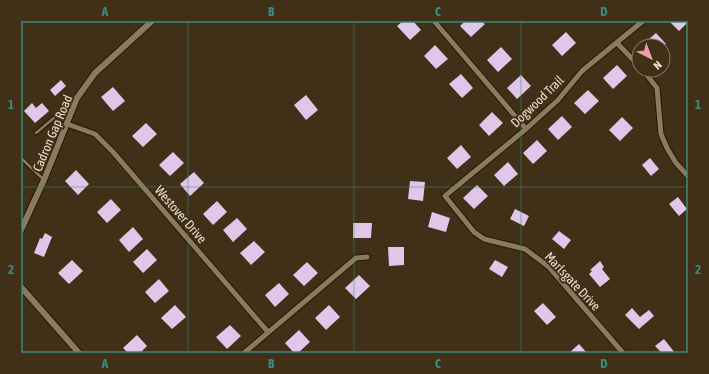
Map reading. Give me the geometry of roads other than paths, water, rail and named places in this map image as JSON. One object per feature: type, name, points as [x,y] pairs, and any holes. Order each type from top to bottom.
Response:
[{"type":"street","name":"Cadron Gap Road","points":[[21,230],[44,180],[78,98],[95,73],[152,21]]},
{"type":"street","name":"Dogwood Trail","points":[[474,232],[446,196],[558,100],[582,71],[643,21]]},
{"type":"street","points":[[437,22],[526,129]]},
{"type":"street","points":[[617,43],[631,58]]},
{"type":"street","points":[[649,78],[657,88],[661,134],[666,148],[676,163],[688,176]]},
{"type":"street","name":"Westover Drive","points":[[67,124],[95,134],[113,152],[268,332]]},
{"type":"street","name":"Marlsgate Drive","points":[[474,232],[484,239],[525,249],[537,257],[549,267],[623,353]]},
{"type":"street","points":[[244,353],[356,258],[367,257]]},
{"type":"street","points":[[21,287],[79,353]]},
{"type":"lane","points":[[36,133],[78,98]]},
{"type":"lane","points":[[21,158],[44,180]]}]
